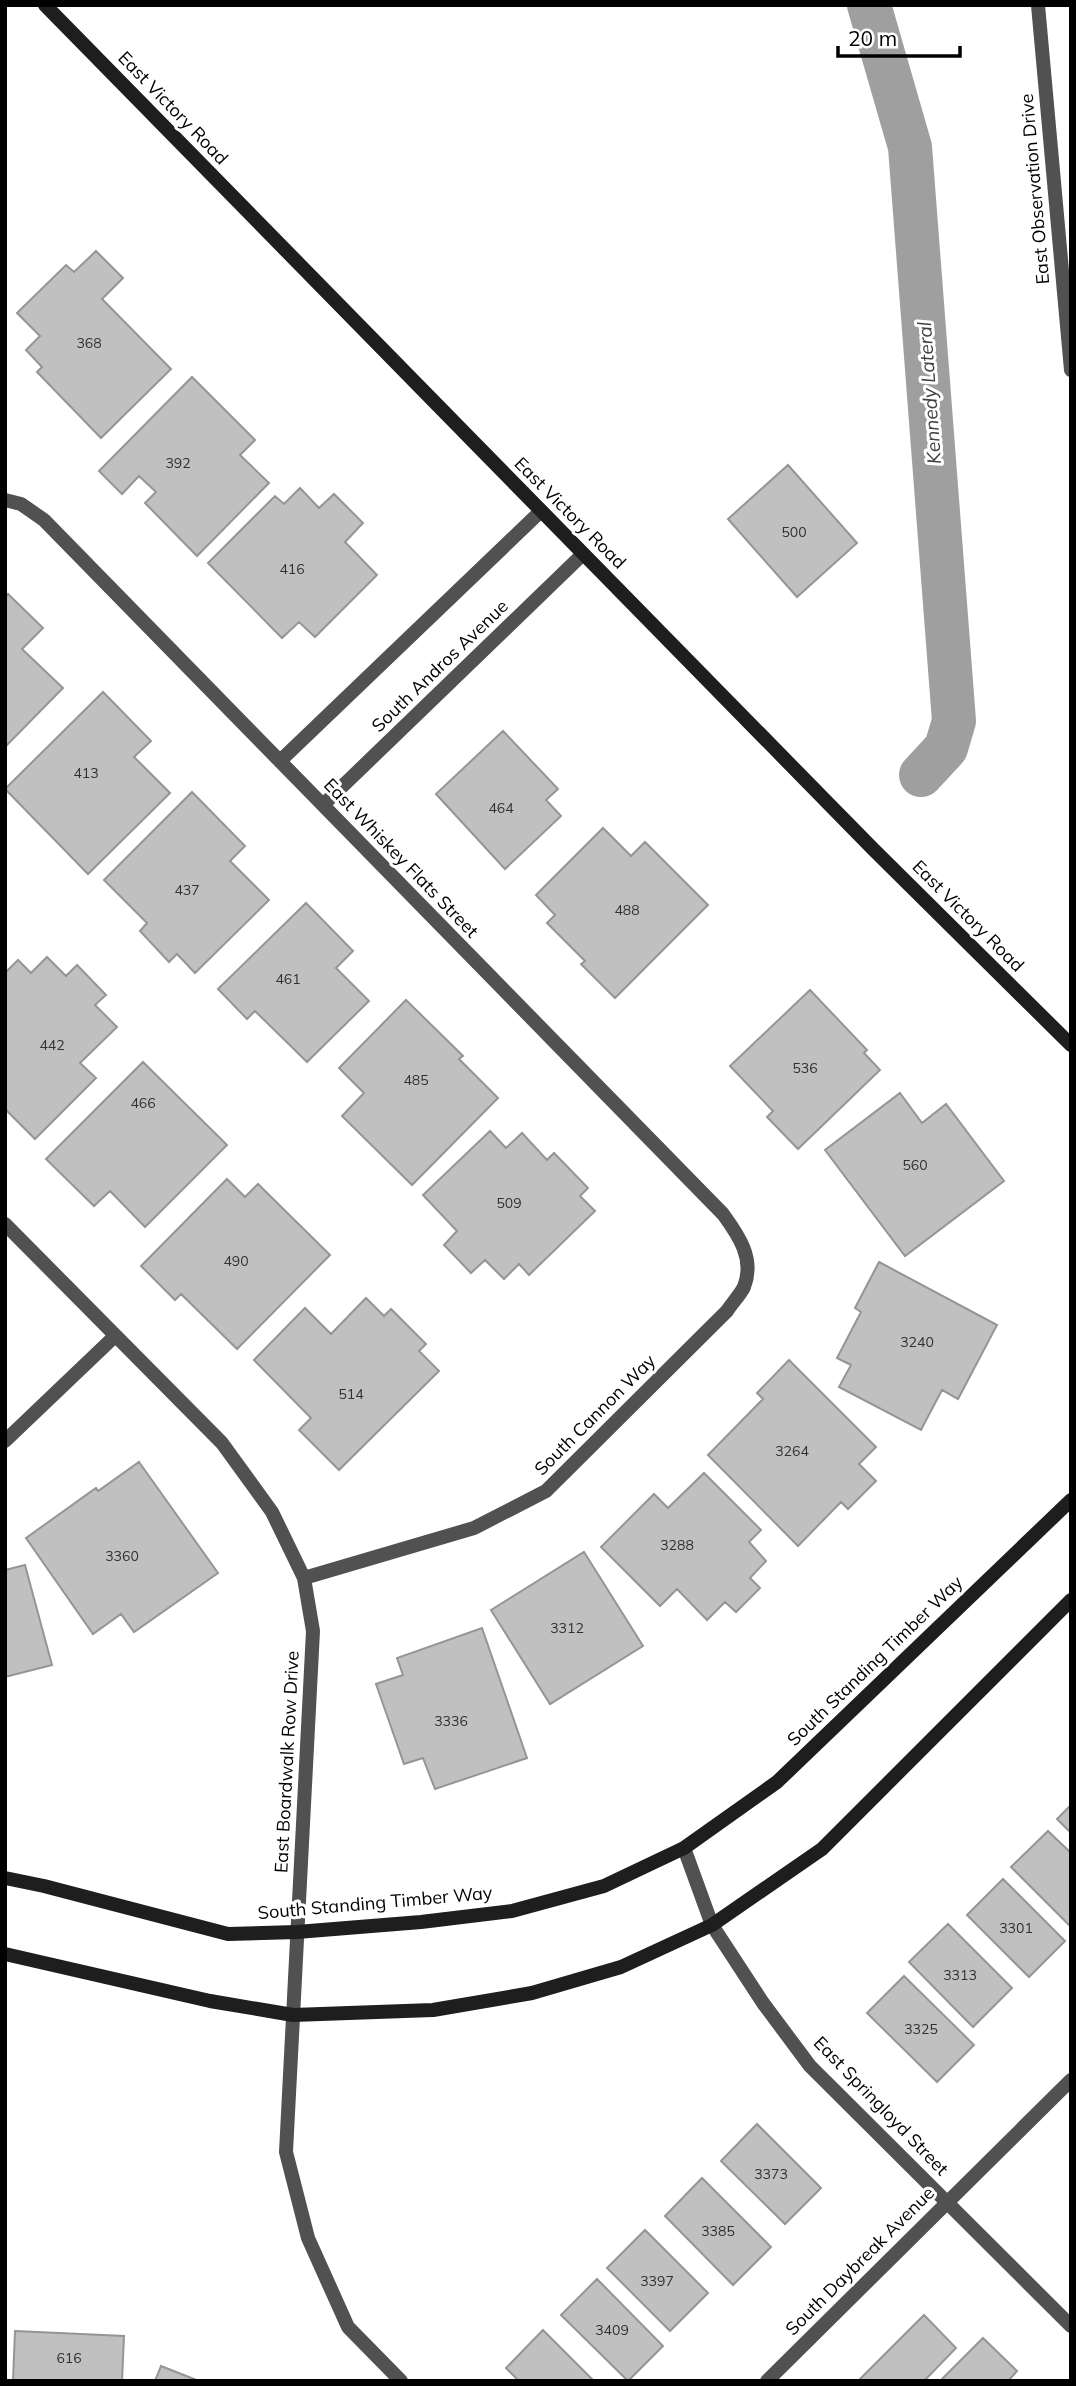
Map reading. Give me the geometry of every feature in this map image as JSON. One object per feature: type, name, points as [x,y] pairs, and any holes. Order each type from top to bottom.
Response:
[{"type":"street","name":"East Victory Road","points":[[44,5],[873,849],[1071,1045]]},
{"type":"street","name":"East Observation Drive","points":[[1038,5],[1071,370]]},
{"type":"street","name":"East Whiskey Flats Street","points":[[5,500],[20,504],[44,520],[723,1214],[740,1236],[748,1262]]},
{"type":"street","points":[[280,761],[541,511]]},
{"type":"street","name":"South Andros Avenue","points":[[323,805],[583,554]]},
{"type":"street","name":"East Boardwalk Row Drive","points":[[5,1224],[222,1443],[272,1512],[304,1578],[313,1632],[285,2152],[307,2238],[348,2327],[401,2381]]},
{"type":"street","name":"South Cannon Way","points":[[304,1578],[474,1528],[546,1491],[727,1311],[744,1287],[748,1262]]},
{"type":"street","points":[[5,1441],[115,1336]]},
{"type":"street","name":"South Standing Timber Way","points":[[5,1878],[228,1934],[421,1923],[512,1910],[604,1885],[684,1847],[777,1782],[1071,1500]]},
{"type":"street","points":[[5,1954],[210,2001],[293,2015],[433,2010],[532,1993],[621,1967],[712,1925],[822,1849],[1071,1600]]},
{"type":"street","name":"East Springloyd Street","points":[[684,1847],[712,1925],[763,2003],[810,2066],[1071,2326]]},
{"type":"street","name":"South Daybreak Avenue","points":[[767,2381],[1071,2080]]},
{"type":"building","points":[[96,251],[123,278],[102,299],[171,369],[101,438],[37,372],[42,367],[26,350],[40,336],[17,313],[66,265],[74,272]]},
{"type":"building","points":[[192,377],[255,440],[240,455],[269,483],[197,556],[145,503],[156,492],[139,476],[122,494],[99,471]]},
{"type":"building","points":[[788,465],[857,543],[797,597],[728,519]]},
{"type":"building","points":[[300,488],[319,508],[334,494],[363,523],[345,542],[377,575],[315,637],[299,622],[282,638],[208,563],[275,496],[284,504]]},
{"type":"building","points":[[8,594],[43,628],[22,649],[63,688],[5,747],[5,597]]},
{"type":"building","points":[[103,692],[151,741],[134,757],[170,793],[88,874],[5,789]]},
{"type":"building","points":[[503,731],[558,789],[546,800],[561,816],[505,869],[436,794]]},
{"type":"building","points":[[192,792],[245,846],[230,861],[269,900],[195,973],[177,954],[169,962],[140,931],[147,923],[104,880]]},
{"type":"building","points":[[603,828],[631,856],[645,842],[708,905],[615,998],[581,964],[585,961],[547,923],[555,915],[536,895]]},
{"type":"building","points":[[306,903],[353,951],[336,968],[369,1001],[307,1062],[255,1011],[247,1019],[218,989]]},
{"type":"building","points":[[47,957],[66,976],[77,965],[106,995],[95,1005],[117,1027],[80,1063],[96,1078],[35,1139],[5,1109],[5,973],[18,960],[31,973]]},
{"type":"building","points":[[810,990],[867,1050],[864,1053],[880,1070],[798,1149],[767,1117],[773,1111],[730,1066]]},
{"type":"building","points":[[406,1000],[463,1056],[459,1059],[498,1098],[412,1185],[342,1116],[364,1093],[339,1068]]},
{"type":"building","points":[[143,1062],[227,1145],[145,1227],[110,1191],[94,1206],[46,1159]]},
{"type":"building","points":[[900,1093],[922,1123],[946,1104],[1004,1181],[905,1256],[825,1150]]},
{"type":"building","points":[[490,1131],[506,1148],[522,1133],[547,1160],[554,1153],[588,1188],[580,1196],[595,1211],[529,1275],[519,1264],[504,1279],[485,1260],[471,1273],[444,1245],[457,1231],[423,1195]]},
{"type":"building","points":[[227,1179],[245,1197],[258,1184],[330,1255],[237,1349],[181,1294],[175,1300],[141,1266]]},
{"type":"building","points":[[879,1262],[997,1325],[958,1399],[942,1390],[921,1430],[839,1387],[851,1365],[837,1358],[861,1312],[855,1308]]},
{"type":"building","points":[[366,1298],[384,1316],[391,1309],[426,1344],[419,1351],[439,1371],[339,1470],[299,1430],[311,1418],[254,1360],[305,1308],[331,1334]]},
{"type":"building","points":[[789,1360],[876,1447],[859,1464],[876,1481],[848,1509],[841,1502],[798,1546],[708,1455],[763,1399],[757,1393]]},
{"type":"building","points":[[139,1462],[218,1573],[134,1632],[121,1614],[93,1634],[26,1538],[96,1488],[98,1491]]},
{"type":"building","points":[[704,1473],[761,1530],[749,1542],[766,1561],[750,1578],[760,1588],[736,1612],[725,1602],[707,1620],[677,1589],[660,1606],[601,1547],[654,1494],[668,1508]]},
{"type":"building","points":[[584,1552],[643,1646],[550,1704],[491,1610]]},
{"type":"building","points":[[25,1565],[52,1665],[5,1677],[5,1570]]},
{"type":"building","points":[[482,1628],[527,1758],[435,1789],[423,1758],[404,1764],[376,1684],[403,1675],[397,1658]]},
{"type":"building","points":[[1071,1805],[1071,1833],[1057,1819]]},
{"type":"building","points":[[1048,1831],[1071,1853],[1071,1927],[1011,1867]]},
{"type":"building","points":[[1003,1879],[1065,1941],[1029,1977],[967,1915]]},
{"type":"building","points":[[948,1924],[1012,1988],[973,2027],[909,1962]]},
{"type":"building","points":[[904,1976],[974,2045],[937,2082],[867,2013]]},
{"type":"building","points":[[757,2124],[821,2188],[785,2224],[721,2161]]},
{"type":"building","points":[[702,2178],[771,2247],[733,2285],[665,2216]]},
{"type":"building","points":[[645,2230],[708,2293],[670,2331],[607,2268]]},
{"type":"building","points":[[597,2279],[663,2346],[628,2381],[561,2315]]},
{"type":"building","points":[[924,2315],[956,2348],[924,2381],[858,2381]]},
{"type":"building","points":[[543,2330],[594,2381],[519,2381],[506,2368]]},
{"type":"building","points":[[15,2331],[124,2336],[122,2381],[13,2381]]},
{"type":"building","points":[[983,2338],[1017,2371],[1008,2381],[940,2381]]},
{"type":"building","points":[[161,2366],[199,2381],[155,2381]]},
{"type":"waterway","name":"Kennedy Lateral","points":[[869,5],[910,147],[954,721],[946,748],[921,775]]}]
